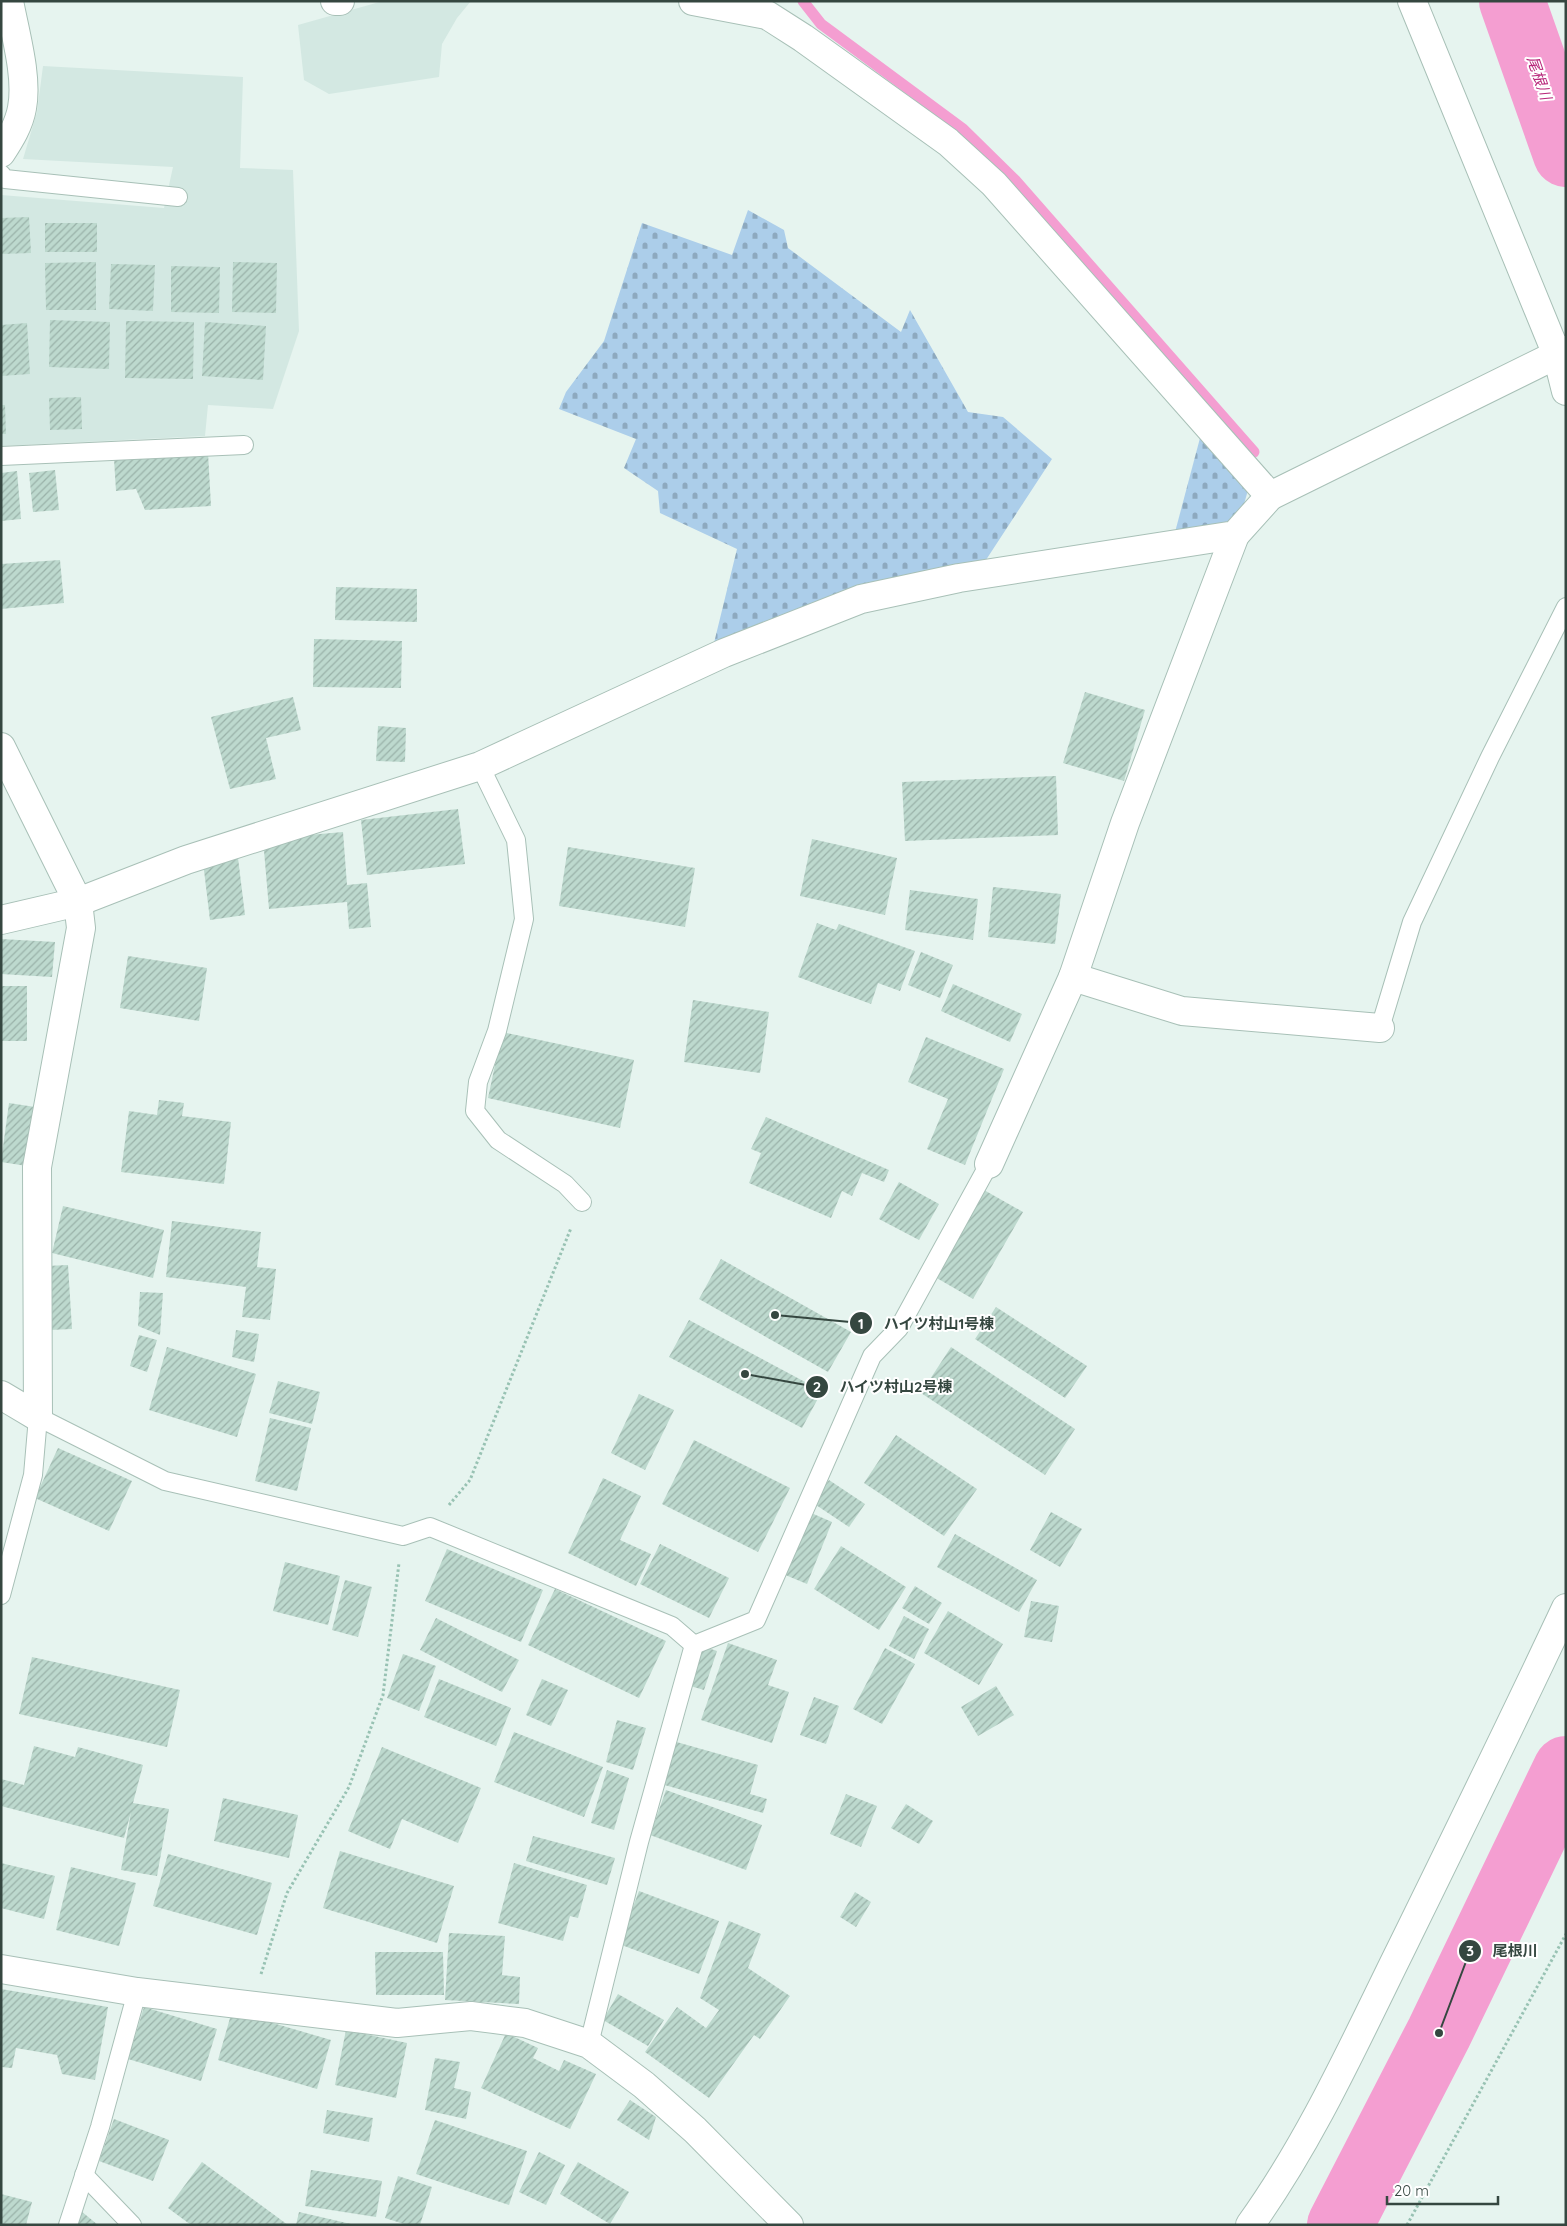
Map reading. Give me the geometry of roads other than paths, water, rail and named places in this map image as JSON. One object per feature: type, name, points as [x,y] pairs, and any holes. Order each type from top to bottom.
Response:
[{"type":"street","points":[[1,153],[14,132],[22,108],[23,82],[10,1]]},
{"type":"street","points":[[335,1],[340,1]]},
{"type":"street","points":[[693,1],[767,15],[803,38],[948,142],[994,184],[1270,496]]},
{"type":"street","points":[[1412,1],[1561,353],[1566,391]]},
{"type":"street","points":[[988,1164],[1073,977],[1125,823],[1235,535],[1270,496],[1561,353]]},
{"type":"street","points":[[1,920],[78,902],[186,860],[480,766],[724,653],[861,599],[959,578],[1235,535]]},
{"type":"street","points":[[1,747],[78,902],[81,928],[37,1167],[38,1417]]},
{"type":"street","points":[[1073,977],[1182,1011],[1380,1028]]},
{"type":"street","points":[[1,1395],[38,1417]]},
{"type":"street","points":[[1250,2225],[1280,2183],[1345,2062],[1520,1706],[1566,1608]]},
{"type":"street","points":[[1,1969],[137,1992],[397,2023],[470,2016],[526,2023],[589,2044],[644,2085],[688,2124],[789,2225]]},
{"type":"lane","points":[[1,174],[6,179],[178,197]]},
{"type":"lane","points":[[1,456],[244,445]]},
{"type":"lane","points":[[1380,1028],[1412,922],[1490,757],[1566,607]]},
{"type":"lane","points":[[480,766],[516,840],[524,919],[497,1031],[478,1082],[475,1111],[498,1140],[565,1184],[582,1202]]},
{"type":"lane","points":[[694,1645],[756,1620],[872,1356],[899,1328],[988,1164]]},
{"type":"lane","points":[[1,1595],[33,1475],[38,1417],[165,1481],[403,1536],[430,1527],[672,1626],[694,1645]]},
{"type":"lane","points":[[589,2044],[639,1842],[694,1645]]},
{"type":"lane","points":[[68,2225],[100,2127],[137,1992]]},
{"type":"lane","points":[[84,2176],[132,2225]]},
{"type":"waterway","points":[[803,1],[821,24],[963,129],[1015,180],[1254,452]]},
{"type":"waterway","name":"尾根川","points":[[1512,1],[1566,154]]},
{"type":"waterway","name":"尾根川","points":[[1340,2225],[1439,2033],[1566,1769]]},
{"type":"place","name":"ハイツ村山1号棟","points":[[775,1315]]},
{"type":"place","name":"ハイツ村山2号棟","points":[[745,1374]]},
{"type":"place","name":"尾根川","points":[[1439,2033]]}]
